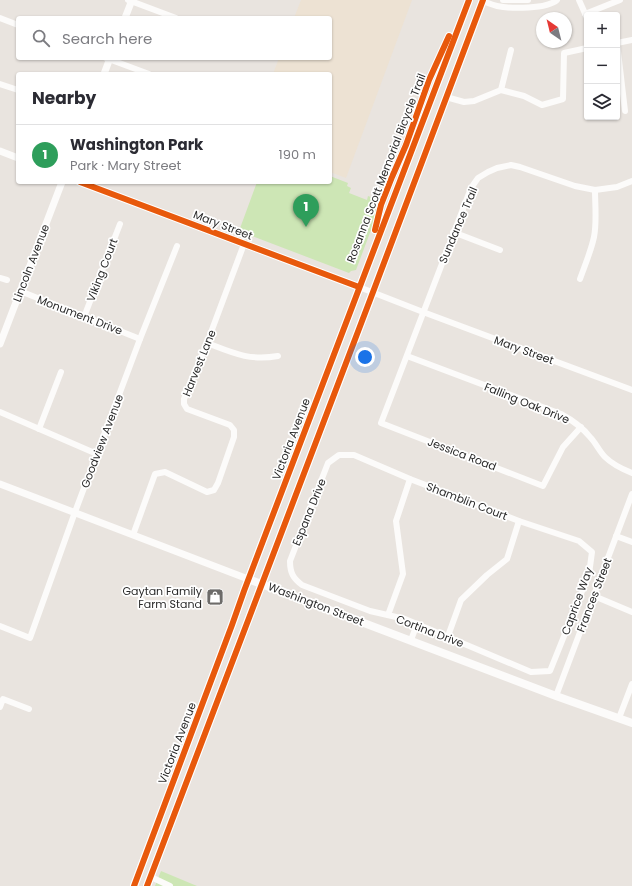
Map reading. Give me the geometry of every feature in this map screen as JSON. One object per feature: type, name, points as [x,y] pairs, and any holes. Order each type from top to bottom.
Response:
[{"type":"main road","name":"Victoria Avenue","points":[[134,886],[248,579],[469,0]]},
{"type":"main road","name":"Victoria Avenue","points":[[147,886],[483,0]]},
{"type":"main road","name":"Washington Street","points":[[248,579],[556,696],[632,723]]},
{"type":"street","points":[[126,16],[130,0],[171,16]]},
{"type":"street","points":[[483,0],[497,6],[513,7],[534,7],[554,3],[558,0]]},
{"type":"street","points":[[503,0],[528,0]]},
{"type":"street","points":[[579,0],[584,12]]},
{"type":"street","points":[[594,12],[620,0]]},
{"type":"street","points":[[0,18],[16,24]]},
{"type":"street","points":[[620,42],[632,40]]},
{"type":"street","points":[[618,48],[625,111]]},
{"type":"street","points":[[446,97],[464,102],[501,90],[524,96],[542,105],[563,99],[564,53],[584,49]]},
{"type":"street","points":[[501,90],[511,50]]},
{"type":"street","points":[[104,72],[108,60]]},
{"type":"street","points":[[113,60],[144,72]]},
{"type":"street","points":[[0,84],[16,89]]},
{"type":"street","points":[[0,151],[16,157]]},
{"type":"street","name":"Sundance Trail","points":[[381,423],[453,232],[471,188],[478,178],[497,168],[511,165],[575,186],[595,190],[617,186],[632,181]]},
{"type":"street","name":"Lincoln Avenue","points":[[0,344],[61,184]]},
{"type":"street","name":"Mary Street","points":[[85,184],[632,390]]},
{"type":"street","points":[[580,279],[594,238],[595,190]]},
{"type":"street","name":"Viking Court","points":[[84,317],[120,224]]},
{"type":"street","points":[[453,232],[500,250]]},
{"type":"street","name":"Harvest Lane","points":[[132,535],[155,474],[165,472],[207,492],[214,490],[218,483],[234,437],[234,430],[230,426],[187,409],[184,404],[184,399],[207,343],[244,244]]},
{"type":"street","name":"Goodview Avenue","points":[[0,626],[30,638],[75,512],[140,339],[177,246]]},
{"type":"street","points":[[0,278],[7,280]]},
{"type":"street","name":"Monument Drive","points":[[20,291],[140,339]]},
{"type":"street","points":[[207,343],[238,355],[252,358],[278,356]]},
{"type":"street","name":"Falling Oak Drive","points":[[407,356],[561,414],[572,420],[581,428],[606,458],[622,469],[632,473]]},
{"type":"street","points":[[39,429],[61,372]]},
{"type":"street","points":[[0,412],[97,454]]},
{"type":"street","name":"Jessica Road","points":[[381,423],[543,486],[563,447],[581,428]]},
{"type":"street","name":"Shamblin Court","points":[[339,455],[354,456],[410,480],[519,521],[579,541],[592,552]]},
{"type":"street","name":"Espana Drive","points":[[292,574],[290,561],[328,463],[339,455]]},
{"type":"street","points":[[388,615],[403,574],[396,521],[410,480]]},
{"type":"street","name":"Washington Street","points":[[0,484],[248,579]]},
{"type":"street","name":"Frances Street","points":[[556,696],[632,494]]},
{"type":"street","points":[[448,636],[461,600],[507,559],[519,521]]},
{"type":"street","points":[[616,536],[632,542]]},
{"type":"street","name":"Caprice Way","points":[[550,671],[589,574],[592,552]]},
{"type":"street","name":"Cortina Drive","points":[[292,574],[295,580],[302,585],[370,611],[405,619],[531,672],[550,671]]},
{"type":"street","points":[[594,596],[632,612]]},
{"type":"street","points":[[411,640],[417,624]]},
{"type":"street","points":[[619,718],[632,684]]},
{"type":"street","points":[[0,707],[3,699],[29,709]]},
{"type":"street","points":[[151,877],[170,886]]},
{"type":"shaded area","points":[[301,0],[412,0],[346,178],[332,173],[332,72],[274,72],[278,60],[332,60],[332,16],[295,16]]},
{"type":"green space","points":[[332,177],[348,183],[347,186],[351,188],[349,193],[367,200],[368,196],[381,201],[356,270],[349,273],[239,231],[256,184],[332,184]]},
{"type":"green space","points":[[161,871],[197,886],[155,886]]},
{"type":"cycle path","points":[[134,886],[244,591],[469,0]]},
{"type":"cycle path","points":[[147,886],[483,0]]},
{"type":"cycle path","name":"Rosanna Scott Memorial Bicycle Trail","points":[[375,230],[381,205],[406,145],[429,80],[449,36]]},
{"type":"cycle path","points":[[85,184],[359,287]]},
{"type":"place","name":"Washington Park","points":[[306,227]]},
{"type":"place","name":"Gaytan Family Farm Stand","points":[[215,597]]}]
